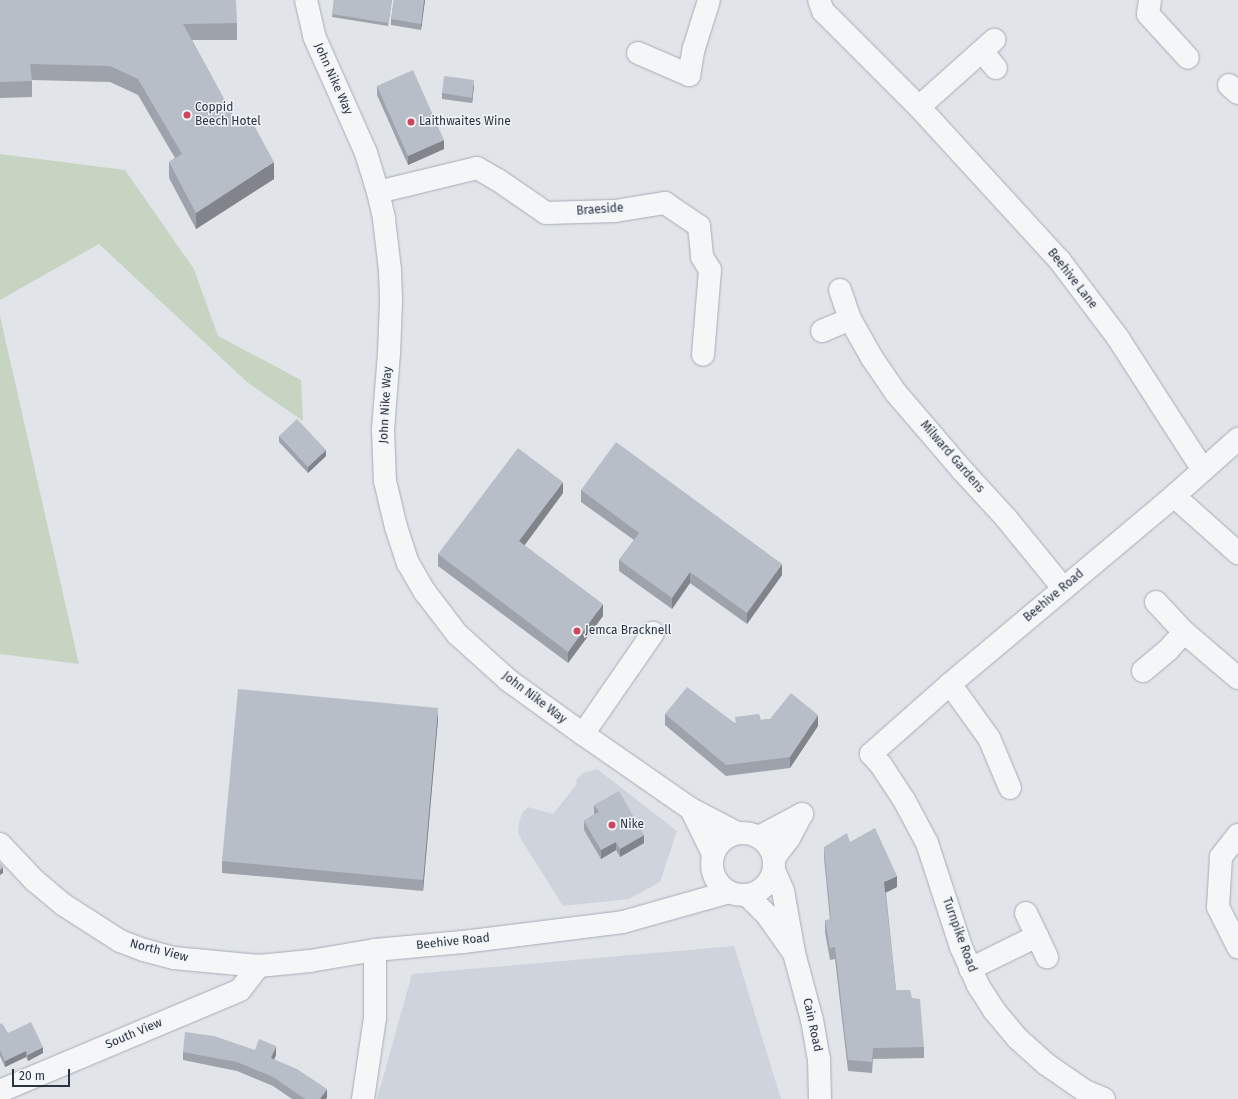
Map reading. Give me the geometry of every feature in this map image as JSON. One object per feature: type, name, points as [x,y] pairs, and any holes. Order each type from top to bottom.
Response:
[{"type":"street","name":"John Nike Way","points":[[306,0],[314,36],[366,153],[378,192],[384,219],[390,270],[391,302],[383,430],[385,481],[396,527],[408,563],[426,592],[457,634],[508,680],[691,809],[737,833]]},
{"type":"street","points":[[638,53],[689,75],[694,48],[709,0]]},
{"type":"street","name":"Beehive Lane","points":[[819,0],[824,11],[919,106],[1060,261],[1118,338],[1203,470]]},
{"type":"street","points":[[1150,0],[1148,14],[1188,58]]},
{"type":"street","points":[[919,106],[988,46],[996,68]]},
{"type":"street","name":"Braeside","points":[[378,192],[478,168],[546,213],[615,211],[665,203],[699,226],[702,257],[710,270],[703,355]]},
{"type":"street","name":"Milward Gardens","points":[[840,290],[850,319],[872,358],[896,393],[962,470],[1006,518],[1063,588]]},
{"type":"street","points":[[822,331],[850,319]]},
{"type":"street","name":"Beehive Road","points":[[871,754],[950,684],[1174,496],[1238,439]]},
{"type":"street","points":[[1174,496],[1238,553]]},
{"type":"street","points":[[1156,602],[1184,632],[1238,678]]},
{"type":"street","points":[[1143,671],[1168,650],[1184,632]]},
{"type":"street","points":[[583,734],[653,633]]},
{"type":"street","points":[[950,684],[989,738],[1010,788]]},
{"type":"street","name":"Turnpike Road","points":[[871,754],[881,765],[904,800],[927,843],[954,929],[970,969],[994,1010],[1018,1039],[1046,1064],[1085,1091],[1104,1099]]},
{"type":"street","name":"John Nike Way","points":[[691,809],[714,865]]},
{"type":"street","points":[[759,836],[802,814],[774,864],[771,880],[764,887],[756,893],[738,894],[722,888],[714,865],[722,841],[737,833],[745,832],[759,836],[771,849],[774,864]]},
{"type":"street","points":[[1238,835],[1221,857],[1218,907],[1238,947]]},
{"type":"street","name":"North View","points":[[0,844],[34,880],[64,905],[120,941],[144,950],[174,958],[259,966],[310,961],[375,950]]},
{"type":"street","name":"Cain Road","points":[[774,864],[783,891],[794,953],[803,981],[819,1059],[820,1099]]},
{"type":"street","name":"Beehive Road","points":[[677,906],[714,865]]},
{"type":"street","name":"Beehive Road","points":[[375,950],[463,942],[623,922],[677,906],[738,894]]},
{"type":"street","name":"Cain Road","points":[[738,894],[767,915],[794,953]]},
{"type":"street","points":[[1026,913],[1047,957]]},
{"type":"street","points":[[970,969],[1037,936]]},
{"type":"street","points":[[363,1099],[374,1018],[375,950]]},
{"type":"street","name":"South View","points":[[0,1091],[240,990],[259,966]]},
{"type":"shaded area","points":[[597,769],[677,831],[660,882],[629,899],[563,906],[522,841],[518,832],[519,822],[522,813],[528,807],[553,814],[576,785],[577,779],[583,773]]},
{"type":"shaded area","points":[[734,946],[781,1099],[377,1099],[412,974]]},
{"type":"green space","points":[[0,154],[125,170],[194,269],[218,336],[301,380],[303,421],[247,382],[99,244],[0,300]]},
{"type":"green space","points":[[0,316],[79,664],[0,654]]},
{"type":"building","name":"Coppid Beech Hotel","points":[[0,0],[236,0],[237,23],[183,24],[237,123],[249,116],[274,162],[196,213],[169,162],[182,154],[138,79],[110,66],[30,64],[32,81],[0,82]]},
{"type":"building","points":[[334,0],[392,0],[388,23],[332,14]]},
{"type":"building","points":[[394,0],[424,0],[421,24],[391,19]]},
{"type":"building","name":"Laithwaites Wine","points":[[413,70],[444,140],[408,156],[377,86]]},
{"type":"building","points":[[444,76],[474,80],[472,98],[442,93]]},
{"type":"building","points":[[297,419],[326,450],[308,467],[279,436]]},
{"type":"building","points":[[616,442],[782,564],[747,613],[690,572],[672,598],[619,560],[639,533],[581,490]]},
{"type":"building","points":[[518,448],[563,482],[519,541],[603,604],[568,652],[438,554]]},
{"type":"building","points":[[687,687],[736,724],[735,717],[759,714],[761,720],[770,719],[791,693],[818,715],[790,757],[726,765],[665,714]]},
{"type":"building","points":[[238,689],[438,708],[423,880],[222,861]]},
{"type":"building","name":"Nike","points":[[619,791],[644,835],[620,849],[616,842],[601,850],[584,821],[599,812],[594,805]]},
{"type":"building","points":[[875,828],[897,876],[884,882],[896,990],[910,990],[912,998],[920,999],[924,1047],[873,1048],[872,1062],[848,1060],[835,947],[830,948],[825,920],[831,919],[824,847],[847,833],[850,842]]},
{"type":"building","points":[[0,863],[3,867],[0,870]]},
{"type":"building","points":[[31,1022],[43,1047],[28,1055],[26,1051],[5,1061],[0,1050],[0,1024],[2,1023],[8,1033]]},
{"type":"building","points":[[185,1032],[214,1036],[255,1050],[259,1039],[276,1046],[271,1058],[297,1069],[327,1089],[320,1099],[305,1099],[273,1077],[237,1062],[183,1052]]},
{"type":"place","name":"Coppid Beech Hotel","points":[[187,115]]},
{"type":"place","name":"Laithwaites Wine","points":[[411,122]]},
{"type":"place","name":"Jemca Bracknell","points":[[577,631]]},
{"type":"place","name":"Nike","points":[[612,825]]}]
